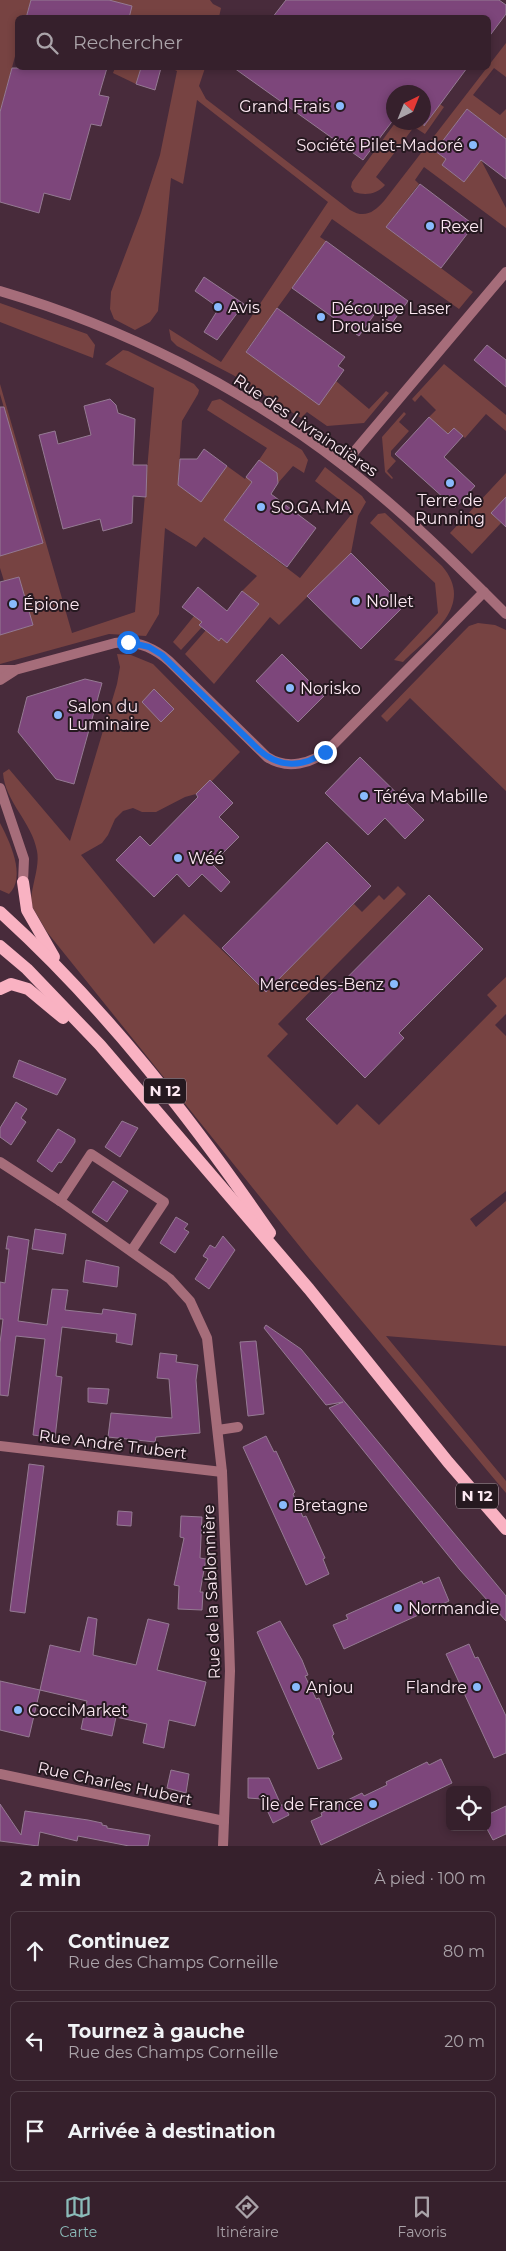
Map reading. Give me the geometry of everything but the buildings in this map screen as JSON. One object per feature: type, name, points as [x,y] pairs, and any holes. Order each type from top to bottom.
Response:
[{"type":"main road","name":"N 12","points":[[23,882],[27,910],[60,968]]},
{"type":"main road","name":"N 12","points":[[0,912],[60,968],[127,1043],[222,1163],[309,1289]]},
{"type":"main road","name":"N 12","points":[[0,946],[27,969],[100,1045],[309,1289],[448,1462],[506,1529]]},
{"type":"main road","name":"N 12","points":[[0,989],[11,984],[28,989],[55,1009],[141,1106],[164,1119]]},
{"type":"street","points":[[343,465],[506,272]]},
{"type":"street","name":"Rue des Livraindières","points":[[0,290],[70,315],[156,351],[258,407],[343,465],[409,520],[506,614]]},
{"type":"street","points":[[0,670],[15,670],[115,642],[141,644],[156,651],[169,661],[267,757],[280,763],[301,763],[316,758],[329,749],[484,592]]},
{"type":"street","points":[[0,680],[15,670]]},
{"type":"street","points":[[0,788],[24,860],[23,882]]},
{"type":"street","points":[[60,1201],[92,1154],[164,1202],[132,1250]]},
{"type":"street","name":"Rue de la Sablonnière","points":[[0,1162],[132,1250],[170,1279],[190,1301],[207,1338],[222,1472],[230,1671],[223,1846]]},
{"type":"street","points":[[218,1430],[238,1427]]},
{"type":"street","name":"Rue André Trubert","points":[[0,1446],[222,1472]]},
{"type":"street","name":"Rue Charles Hubert","points":[[0,1774],[224,1821]]},
{"type":"shaded area","points":[[0,0],[31,0],[27,15],[15,15],[15,56],[0,112]]},
{"type":"shaded area","points":[[109,0],[210,0],[221,8],[219,15],[127,15]]},
{"type":"shaded area","points":[[506,43],[506,77],[494,68],[473,95],[500,115],[506,109],[506,139],[467,109],[435,151],[446,159],[442,165],[464,182],[481,160],[506,208],[506,228],[424,167],[415,180],[419,184],[386,227],[473,292],[459,309],[332,219],[320,237],[326,241],[246,351],[319,404],[336,381],[369,409],[386,391],[389,393],[364,423],[327,426],[307,412],[301,418],[233,375],[177,346],[171,340],[169,329],[221,362],[328,202],[197,100],[183,184],[171,178],[158,311],[150,322],[135,330],[114,319],[110,309],[111,292],[141,213],[160,155],[177,71],[175,70],[204,70],[199,86],[206,99],[350,210],[355,213],[365,214],[373,211],[384,201],[485,70],[491,70],[491,62]]},
{"type":"shaded area","points":[[114,70],[140,70],[136,84],[113,73]]},
{"type":"shaded area","points":[[431,98],[444,107],[431,125]]},
{"type":"shaded area","points":[[390,130],[412,130],[376,177],[385,185],[382,188],[363,194],[354,192],[351,187],[352,182]]},
{"type":"shaded area","points":[[419,130],[428,130],[425,134]]},
{"type":"shaded area","points":[[0,303],[87,334],[95,345],[93,358],[0,322]]},
{"type":"shaded area","points":[[123,350],[194,384],[199,390],[182,421],[178,485],[201,501],[227,466],[245,479],[246,477],[252,482],[224,520],[300,578],[354,511],[315,481],[325,467],[362,496],[366,502],[358,516],[351,553],[279,625],[270,617],[214,684],[185,654],[206,630],[219,641],[221,638],[227,643],[258,605],[242,591],[257,576],[204,537],[196,547],[165,528],[159,614],[146,636],[109,634],[0,664],[0,635],[33,625],[19,577],[4,581],[0,568],[0,556],[43,543],[0,394],[0,384],[72,633],[135,612],[154,388],[105,364]]},
{"type":"shaded area","points":[[444,364],[506,415],[506,431],[486,414],[465,438],[454,428],[448,434],[429,417],[436,410],[421,395],[415,402],[412,399]]},
{"type":"shaded area","points":[[220,399],[302,450],[308,460],[304,473],[293,466],[278,483],[277,473],[259,460],[267,448],[207,410],[212,401]]},
{"type":"shaded area","points":[[404,412],[406,414],[399,422],[409,431],[391,451],[391,456],[396,461],[387,471],[392,479],[385,472],[382,437]]},
{"type":"shaded area","points":[[506,473],[506,497],[491,513],[501,523],[472,554],[450,533]]},
{"type":"shaded area","points":[[385,513],[442,566],[451,581],[454,594],[452,607],[445,619],[403,662],[394,660],[438,613],[435,583],[370,523],[378,514]]},
{"type":"shaded area","points":[[194,616],[202,622],[200,625],[202,627],[181,650],[173,642]]},
{"type":"shaded area","points":[[478,623],[495,625],[506,630],[506,791],[410,698],[387,722],[381,716],[469,626]]},
{"type":"shaded area","points":[[117,654],[131,655],[153,664],[240,752],[212,781],[210,780],[196,794],[185,797],[156,812],[142,812],[133,808],[123,811],[115,819],[102,843],[81,855],[154,944],[184,914],[266,992],[354,904],[362,912],[379,895],[384,900],[398,886],[406,894],[278,1024],[288,1034],[267,1056],[337,1125],[357,1104],[379,1125],[497,1006],[487,995],[506,977],[506,1014],[495,1025],[506,1036],[506,1191],[470,1219],[476,1227],[506,1201],[506,1346],[386,1336],[506,1481],[506,1493],[309,1258],[47,932],[33,908],[31,900],[38,857],[37,851],[30,831],[8,793],[3,773],[9,769],[70,841],[117,684],[120,667]]},
{"type":"shaded area","points":[[0,823],[15,859],[16,878],[14,887],[9,894],[0,890]]},
{"type":"place","name":"Grand Frais","points":[[340,106]]},
{"type":"place","name":"Société Pilet-Madoré","points":[[473,145]]},
{"type":"place","name":"Rexel","points":[[430,226]]},
{"type":"place","name":"Avis","points":[[218,307]]},
{"type":"place","name":"Découpe Laser Drouaise","points":[[321,317]]},
{"type":"place","name":"Terre de Running","points":[[450,483]]},
{"type":"place","name":"SO.GA.MA","points":[[261,507]]},
{"type":"place","name":"Nollet","points":[[356,601]]},
{"type":"place","name":"Épione","points":[[13,604]]},
{"type":"place","name":"Norisko","points":[[290,688]]},
{"type":"place","name":"Salon du Luminaire","points":[[58,715]]},
{"type":"place","name":"Téréva Mabille","points":[[364,796]]},
{"type":"place","name":"Wéé","points":[[178,858]]},
{"type":"place","name":"Mercedes-Benz","points":[[394,984]]},
{"type":"place","name":"Bretagne","points":[[283,1505]]},
{"type":"place","name":"Normandie","points":[[398,1608]]},
{"type":"place","name":"Anjou","points":[[296,1687]]},
{"type":"place","name":"Flandre","points":[[477,1687]]},
{"type":"place","name":"CocciMarket","points":[[18,1710]]},
{"type":"place","name":"Île de France","points":[[373,1804]]},
{"type":"route","points":[[128,642],[149,647],[162,655],[259,750],[273,761],[288,764],[301,763],[316,758],[325,752]]}]
